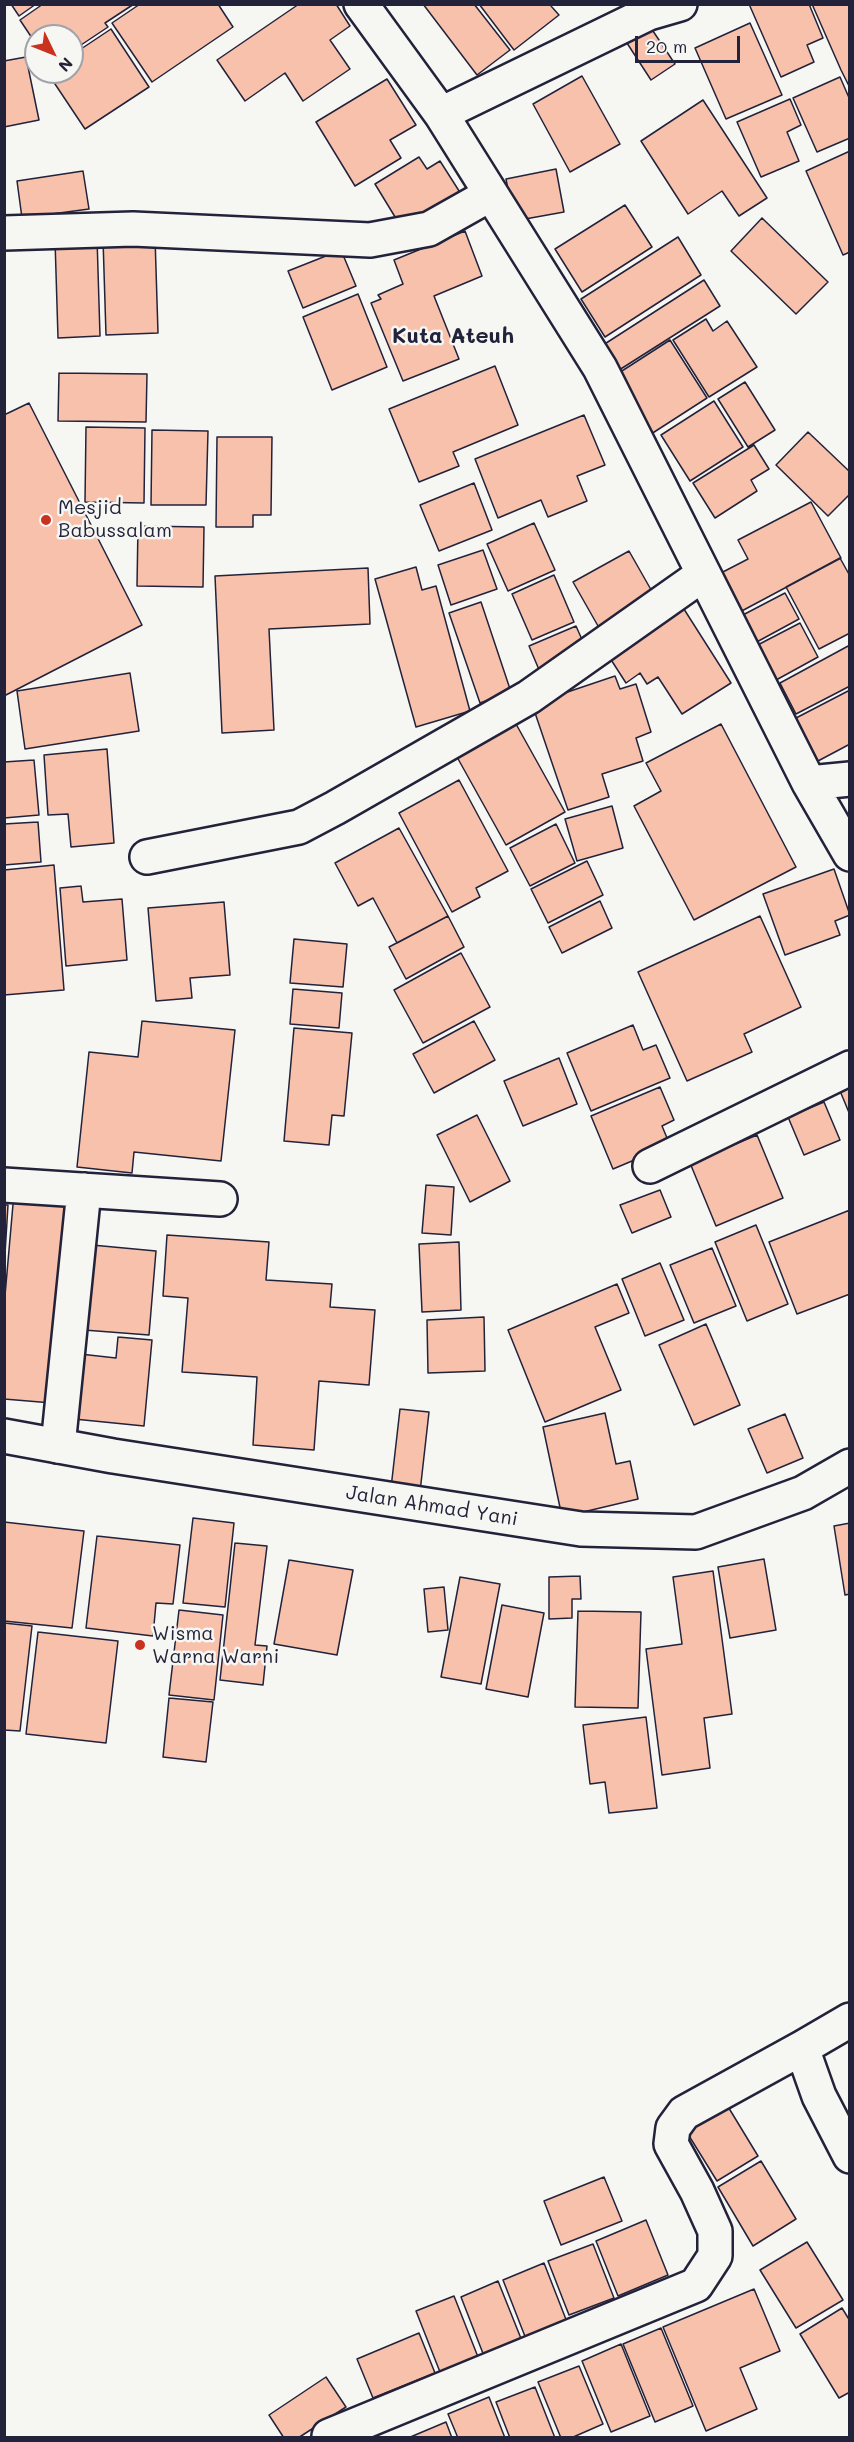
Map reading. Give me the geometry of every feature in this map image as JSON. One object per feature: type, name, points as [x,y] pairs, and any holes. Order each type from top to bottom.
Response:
[{"type":"street","points":[[361,4],[441,114],[600,368],[809,783],[849,854]]},
{"type":"street","points":[[441,114],[649,13],[680,4]]},
{"type":"street","points":[[4,233],[133,228],[370,240],[429,229],[491,194]]},
{"type":"street","points":[[147,857],[299,827],[317,818],[529,697],[702,574]]},
{"type":"street","points":[[809,783],[849,779]]},
{"type":"street","points":[[650,1166],[849,1068]]},
{"type":"street","points":[[4,1185],[220,1199]]},
{"type":"street","points":[[58,1446],[84,1190]]},
{"type":"street","name":"Jalan Ahmad Yani","points":[[4,1436],[580,1529],[696,1532],[802,1493],[849,1466]]},
{"type":"street","points":[[329,2436],[696,2285],[715,2256],[715,2230],[672,2144],[673,2128],[684,2113],[849,2020]]},
{"type":"street","points":[[802,2048],[819,2096],[849,2156]]},
{"type":"building","points":[[11,4],[36,4],[19,16]]},
{"type":"building","points":[[43,4],[134,4],[105,23],[108,27],[84,43],[84,24],[24,24],[24,26],[20,20]]},
{"type":"building","points":[[140,4],[218,4],[233,27],[152,82],[112,23]]},
{"type":"building","points":[[299,4],[336,4],[350,26],[330,40],[350,69],[303,101],[285,73],[245,101],[217,60]]},
{"type":"building","points":[[423,4],[474,4],[510,50],[477,75]]},
{"type":"building","points":[[479,4],[553,4],[551,6],[559,15],[514,50]]},
{"type":"building","points":[[749,4],[809,4],[823,38],[807,45],[814,62],[781,77]]},
{"type":"building","points":[[812,4],[850,4],[850,88],[841,70]]},
{"type":"building","points":[[750,23],[782,95],[726,119],[695,48]]},
{"type":"building","points":[[649,25],[675,64],[651,80],[625,40]]},
{"type":"building","points":[[111,29],[149,87],[85,129],[55,84],[84,84],[84,47]]},
{"type":"building","points":[[24,57],[24,84],[32,84],[39,120],[4,127],[4,61]]},
{"type":"building","points":[[582,76],[620,144],[570,172],[533,104]]},
{"type":"building","points":[[840,77],[850,100],[850,138],[817,152],[793,98]]},
{"type":"building","points":[[387,79],[416,125],[390,140],[401,158],[355,186],[316,122]]},
{"type":"building","points":[[790,99],[801,125],[787,132],[799,161],[761,177],[737,122]]},
{"type":"building","points":[[703,100],[767,198],[739,216],[722,191],[688,214],[641,141]]},
{"type":"building","points":[[850,151],[850,252],[843,255],[806,171]]},
{"type":"building","points":[[419,157],[427,169],[440,161],[461,194],[403,230],[375,184]]},
{"type":"building","points":[[556,169],[564,212],[514,221],[506,179]]},
{"type":"building","points":[[83,171],[89,209],[22,218],[17,181]]},
{"type":"building","points":[[625,205],[652,247],[582,292],[555,249]]},
{"type":"building","points":[[762,218],[828,282],[796,314],[731,251]]},
{"type":"building","points":[[465,231],[482,276],[434,296],[459,359],[403,381],[371,303],[381,299],[378,295],[403,284],[394,260]]},
{"type":"building","points":[[155,237],[158,333],[106,335],[103,239]]},
{"type":"building","points":[[678,237],[701,275],[605,337],[581,299]]},
{"type":"building","points":[[97,238],[100,336],[58,338],[55,240]]},
{"type":"building","points":[[341,250],[356,286],[303,308],[288,271]]},
{"type":"building","points":[[704,280],[720,306],[616,372],[600,347]]},
{"type":"building","points":[[358,294],[387,367],[332,390],[303,317]]},
{"type":"building","points":[[706,319],[713,331],[727,321],[757,367],[709,397],[673,340]]},
{"type":"building","points":[[670,340],[707,398],[648,436],[611,378]]},
{"type":"building","points":[[495,366],[518,425],[453,452],[459,466],[419,482],[389,409]]},
{"type":"building","points":[[59,373],[147,374],[146,422],[58,421]]},
{"type":"building","points":[[745,382],[775,430],[748,447],[718,399]]},
{"type":"building","points":[[714,401],[743,447],[690,481],[661,435]]},
{"type":"building","name":"Mesjid Babussalam","points":[[29,403],[142,625],[4,696],[4,415]]},
{"type":"building","points":[[584,415],[605,465],[577,476],[587,501],[548,517],[541,500],[498,518],[475,459]]},
{"type":"building","points":[[86,427],[145,428],[144,503],[85,502]]},
{"type":"building","points":[[152,430],[208,431],[206,505],[151,505]]},
{"type":"building","points":[[808,432],[850,472],[850,494],[828,516],[776,465]]},
{"type":"building","points":[[217,437],[272,437],[271,515],[253,515],[253,527],[216,527]]},
{"type":"building","points":[[754,445],[769,469],[751,480],[757,491],[715,518],[693,483]]},
{"type":"building","points":[[474,483],[492,530],[439,551],[420,505]]},
{"type":"building","points":[[811,502],[841,558],[738,613],[719,574],[748,559],[738,540]]},
{"type":"building","points":[[534,523],[555,570],[508,591],[487,544]]},
{"type":"building","points":[[138,526],[204,527],[203,587],[137,586]]},
{"type":"building","points":[[483,550],[497,589],[451,605],[438,565]]},
{"type":"building","points":[[629,551],[658,602],[602,633],[573,582]]},
{"type":"building","points":[[840,558],[850,576],[850,633],[819,649],[786,587]]},
{"type":"building","points":[[416,567],[422,590],[436,586],[470,711],[416,727],[375,579]]},
{"type":"building","points":[[368,568],[370,624],[269,629],[274,730],[222,733],[215,576]]},
{"type":"building","points":[[554,575],[574,622],[532,640],[512,594]]},
{"type":"building","points":[[785,593],[799,619],[753,644],[739,617]]},
{"type":"building","points":[[481,602],[511,692],[480,703],[449,613]]},
{"type":"building","points":[[682,606],[731,683],[682,714],[658,677],[647,684],[640,673],[626,683],[608,655]]},
{"type":"building","points":[[800,623],[818,657],[767,685],[748,650]]},
{"type":"building","points":[[576,626],[587,651],[540,672],[529,646]]},
{"type":"building","points":[[850,645],[850,686],[796,714],[780,683]]},
{"type":"building","points":[[130,673],[139,731],[25,749],[17,691]]},
{"type":"building","points":[[615,676],[620,689],[636,684],[651,732],[636,738],[643,761],[602,774],[609,797],[568,810],[532,704]]},
{"type":"building","points":[[850,690],[850,744],[818,761],[796,718]]},
{"type":"building","points":[[511,715],[565,812],[506,845],[452,748]]},
{"type":"building","points":[[721,724],[796,867],[694,920],[634,806],[661,791],[646,763]]},
{"type":"building","points":[[107,749],[114,843],[71,847],[68,814],[48,815],[44,755]]},
{"type":"building","points":[[34,760],[39,815],[4,818],[4,762]]},
{"type":"building","points":[[459,780],[508,871],[476,888],[480,897],[452,912],[399,813]]},
{"type":"building","points":[[612,806],[623,848],[577,861],[565,819]]},
{"type":"building","points":[[38,822],[41,862],[4,865],[4,824]]},
{"type":"building","points":[[556,824],[575,863],[530,886],[510,848]]},
{"type":"building","points":[[399,828],[448,916],[397,943],[373,898],[358,906],[335,863]]},
{"type":"building","points":[[587,861],[603,895],[548,923],[531,889]]},
{"type":"building","points":[[54,865],[64,990],[4,995],[4,870]]},
{"type":"building","points":[[834,869],[850,915],[835,921],[840,935],[785,955],[763,894]]},
{"type":"building","points":[[81,886],[83,902],[122,899],[127,960],[66,966],[60,888]]},
{"type":"building","points":[[600,901],[612,928],[562,953],[549,927]]},
{"type":"building","points":[[224,902],[230,975],[190,978],[192,998],[156,1001],[148,908]]},
{"type":"building","points":[[448,916],[464,947],[406,979],[389,947]]},
{"type":"building","points":[[760,916],[801,1007],[744,1034],[752,1052],[687,1081],[638,972]]},
{"type":"building","points":[[294,939],[347,944],[343,987],[290,983]]},
{"type":"building","points":[[461,953],[490,1007],[423,1043],[394,990]]},
{"type":"building","points":[[293,989],[342,993],[339,1028],[290,1024]]},
{"type":"building","points":[[142,1021],[235,1030],[221,1161],[134,1152],[132,1173],[77,1167],[89,1052],[138,1057]]},
{"type":"building","points":[[474,1021],[495,1060],[434,1093],[413,1054]]},
{"type":"building","points":[[633,1025],[643,1050],[656,1045],[670,1078],[591,1111],[567,1053]]},
{"type":"building","points":[[294,1028],[352,1033],[344,1116],[332,1115],[329,1145],[284,1141]]},
{"type":"building","points":[[559,1058],[577,1104],[523,1126],[504,1081]]},
{"type":"building","points":[[850,1081],[850,1115],[838,1086]]},
{"type":"building","points":[[660,1087],[674,1120],[662,1126],[670,1145],[613,1169],[591,1116]]},
{"type":"building","points":[[824,1102],[840,1140],[804,1155],[788,1117]]},
{"type":"building","points":[[477,1115],[510,1181],[470,1202],[437,1135]]},
{"type":"building","points":[[757,1135],[783,1198],[716,1226],[690,1163]]},
{"type":"building","points":[[426,1185],[454,1187],[451,1235],[422,1233]]},
{"type":"building","points":[[660,1190],[671,1217],[632,1233],[620,1205]]},
{"type":"building","points":[[14,1193],[69,1197],[52,1403],[4,1399],[4,1307]]},
{"type":"building","points":[[4,1205],[8,1205],[5,1254],[4,1254]]},
{"type":"building","points":[[850,1210],[850,1294],[797,1314],[769,1242]]},
{"type":"building","points":[[756,1225],[788,1304],[747,1321],[715,1242]]},
{"type":"building","points":[[167,1235],[269,1242],[266,1280],[332,1284],[330,1307],[375,1310],[369,1385],[319,1381],[314,1450],[253,1445],[257,1377],[182,1372],[188,1298],[163,1296]]},
{"type":"building","points":[[459,1242],[461,1310],[422,1312],[419,1244]]},
{"type":"building","points":[[92,1245],[156,1251],[149,1335],[84,1330]]},
{"type":"building","points":[[712,1248],[736,1306],[694,1323],[670,1265]]},
{"type":"building","points":[[660,1263],[684,1320],[645,1336],[622,1279]]},
{"type":"building","points":[[617,1284],[629,1313],[595,1327],[621,1390],[545,1422],[508,1330]]},
{"type":"building","points":[[484,1317],[485,1371],[428,1373],[427,1320]]},
{"type":"building","points":[[706,1324],[740,1405],[694,1425],[659,1345]]},
{"type":"building","points":[[118,1337],[152,1340],[144,1426],[74,1419],[80,1354],[116,1358]]},
{"type":"building","points":[[400,1409],[429,1412],[420,1492],[391,1488]]},
{"type":"building","points":[[605,1413],[616,1464],[630,1461],[638,1499],[562,1517],[543,1427]]},
{"type":"building","points":[[785,1414],[803,1458],[767,1473],[748,1429]]},
{"type":"building","points":[[193,1518],[234,1523],[225,1607],[183,1603]]},
{"type":"building","points":[[4,1522],[84,1531],[72,1628],[4,1621]]},
{"type":"building","points":[[850,1523],[850,1594],[845,1595],[834,1526]]},
{"type":"building","points":[[97,1536],[180,1545],[173,1604],[156,1603],[153,1636],[86,1628]]},
{"type":"building","points":[[235,1543],[267,1546],[255,1645],[267,1646],[263,1685],[220,1680]]},
{"type":"building","points":[[764,1559],[776,1630],[730,1638],[718,1567]]},
{"type":"building","points":[[289,1560],[353,1570],[337,1655],[274,1644]]},
{"type":"building","points":[[713,1571],[732,1714],[704,1718],[710,1768],[662,1775],[646,1649],[682,1644],[673,1577]]},
{"type":"building","points":[[580,1576],[581,1599],[572,1599],[572,1618],[549,1619],[549,1577]]},
{"type":"building","points":[[460,1577],[500,1584],[481,1684],[441,1677]]},
{"type":"building","points":[[444,1587],[448,1630],[428,1632],[424,1589]]},
{"type":"building","points":[[502,1605],[544,1613],[528,1697],[486,1689]]},
{"type":"building","points":[[179,1610],[223,1615],[214,1700],[169,1695]]},
{"type":"building","points":[[578,1611],[641,1612],[638,1708],[575,1707]]},
{"type":"building","points":[[4,1623],[32,1626],[20,1731],[4,1730]]},
{"type":"building","points":[[38,1632],[118,1641],[106,1743],[26,1734]]},
{"type":"building","points":[[169,1698],[213,1702],[206,1762],[163,1757]]},
{"type":"building","points":[[646,1717],[657,1808],[609,1813],[605,1782],[590,1784],[583,1725]]},
{"type":"building","points":[[727,2105],[758,2156],[717,2181],[686,2131]]},
{"type":"building","points":[[761,2161],[796,2219],[753,2246],[718,2187]]},
{"type":"building","points":[[604,2177],[622,2221],[561,2245],[544,2201]]},
{"type":"building","points":[[646,2220],[668,2275],[618,2296],[596,2241]]},
{"type":"building","points":[[807,2242],[843,2300],[796,2328],[760,2270]]},
{"type":"building","points":[[593,2244],[614,2298],[569,2315],[548,2261]]},
{"type":"building","points":[[544,2263],[567,2322],[526,2339],[503,2280]]},
{"type":"building","points":[[498,2281],[522,2341],[484,2356],[461,2297]]},
{"type":"building","points":[[754,2289],[780,2351],[740,2368],[757,2409],[706,2431],[663,2327]]},
{"type":"building","points":[[454,2296],[478,2357],[440,2372],[416,2311]]},
{"type":"building","points":[[842,2308],[850,2321],[850,2392],[839,2398],[800,2334]]},
{"type":"building","points":[[661,2328],[693,2406],[655,2422],[623,2344]]},
{"type":"building","points":[[419,2333],[435,2373],[373,2398],[357,2359]]},
{"type":"building","points":[[621,2344],[650,2416],[611,2432],[582,2361]]},
{"type":"building","points":[[579,2366],[603,2424],[571,2438],[561,2438],[538,2382]]},
{"type":"building","points":[[326,2377],[346,2407],[298,2438],[284,2438],[269,2415]]},
{"type":"building","points":[[535,2387],[555,2438],[510,2438],[496,2402]]},
{"type":"building","points":[[489,2397],[505,2438],[458,2438],[448,2414]]},
{"type":"building","points":[[446,2422],[452,2438],[408,2438]]},
{"type":"place","name":"Mesjid Babussalam","points":[[46,520]]},
{"type":"place","name":"Wisma Warna Warni","points":[[140,1645]]},
{"type":"district","name":"Kuta Ateuh","points":[[453,336]]}]
